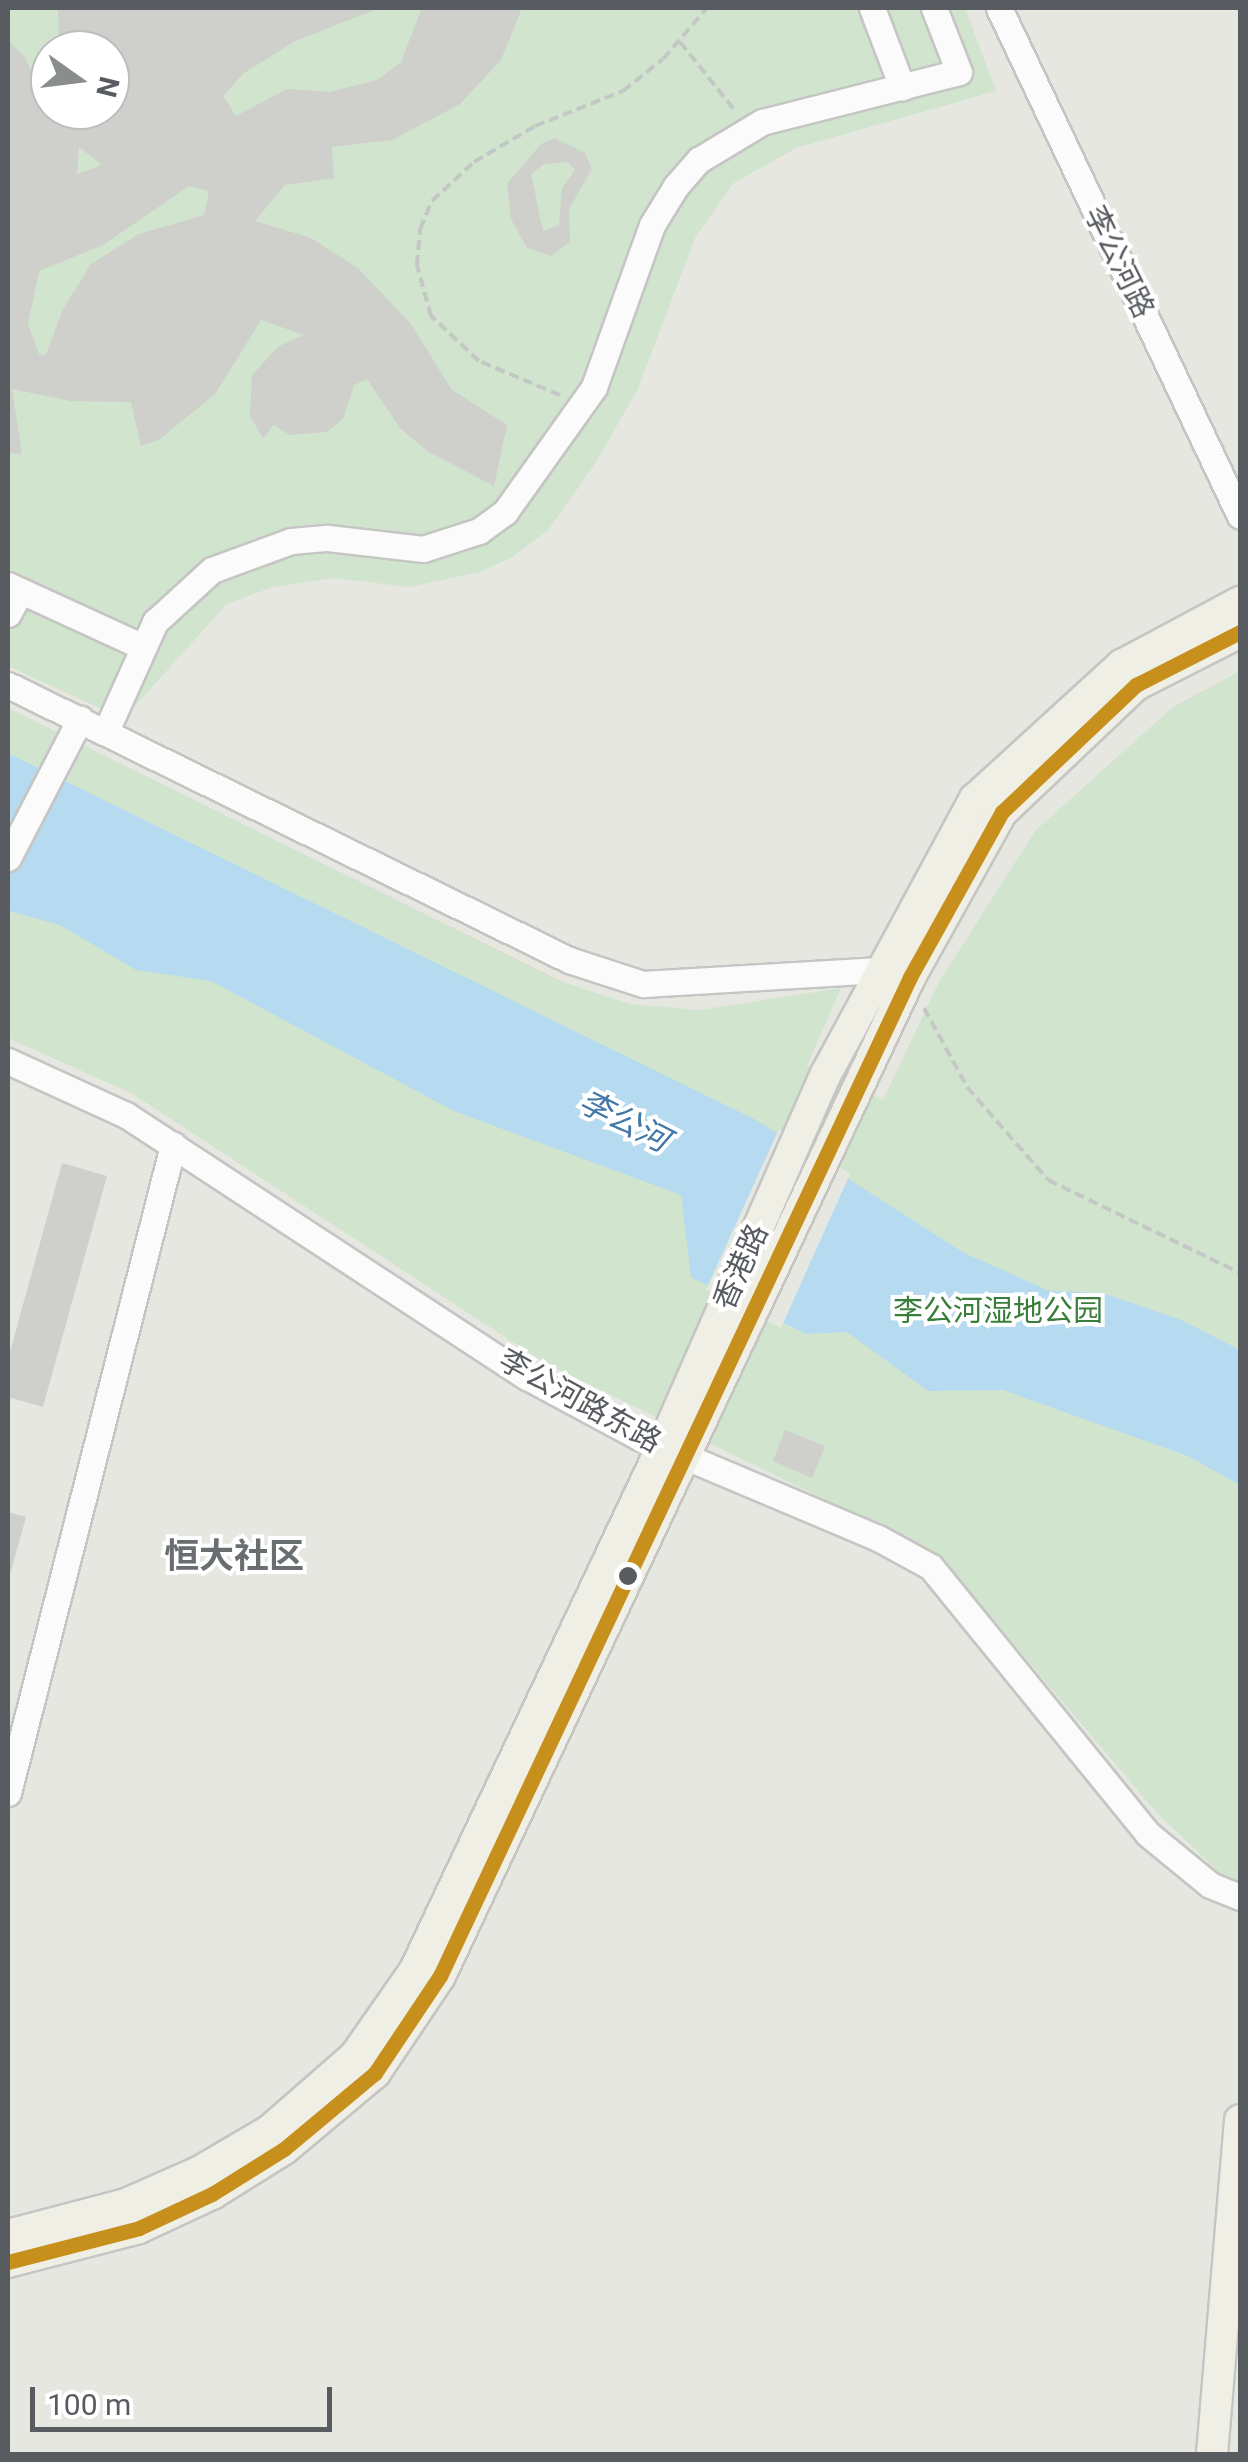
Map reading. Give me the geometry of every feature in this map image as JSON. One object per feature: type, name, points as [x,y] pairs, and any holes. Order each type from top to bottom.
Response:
[{"type":"main road","name":"香港路","points":[[8,2262],[138,2228],[212,2194],[284,2148],[375,2073],[440,1976],[715,1363],[858,1087],[895,973],[975,800],[1122,666],[1240,602]]},
{"type":"main road","name":"香港路","points":[[715,1363],[826,1074],[1002,812],[1052,758],[1136,685],[1240,632]]},
{"type":"main road","name":"香港路","points":[[8,2235],[126,2204],[199,2172],[270,2131],[355,2056],[415,1970],[674,1453]]},
{"type":"main road","points":[[1212,2454],[1240,2120]]},
{"type":"street","points":[[872,8],[902,87]]},
{"type":"street","points":[[106,732],[141,646],[180,596],[251,552],[328,538],[423,548],[479,532],[528,487],[584,404],[618,332],[652,225],[698,160],[746,130],[795,110],[959,72],[934,8]]},
{"type":"street","name":"李公河路","points":[[999,8],[1240,516]]},
{"type":"street","points":[[12,597],[141,646]]},
{"type":"street","points":[[8,685],[569,960],[643,984],[895,973]]},
{"type":"street","points":[[8,858],[80,720]]},
{"type":"street","name":"李公河路东路","points":[[8,1062],[126,1116],[526,1377],[674,1453],[878,1538],[931,1567],[1148,1834],[1210,1884],[1240,1898]]},
{"type":"street","points":[[8,1793],[173,1145]]},
{"type":"path","points":[[584,404],[479,361],[453,341],[421,291],[420,230],[432,201],[474,162],[535,126],[623,91],[679,41],[707,8]]},
{"type":"path","points":[[679,41],[720,88],[746,130]]},
{"type":"path","points":[[895,973],[967,1087],[1048,1180],[1240,1273]]},
{"type":"green space","points":[[8,8],[965,8],[996,91],[796,148],[734,183],[696,236],[637,391],[593,467],[548,530],[514,556],[480,572],[409,587],[334,578],[273,587],[227,604],[123,719],[8,666]]},
{"type":"green space","name":"李公河湿地公园","points":[[1240,671],[1240,1882],[1221,1874],[1157,1813],[937,1554],[545,1363],[131,1093],[8,1038],[8,708],[563,982],[630,1004],[700,1010],[841,988],[807,1066],[883,1100],[939,982],[1035,831],[1173,707]]},
{"type":"water","name":"李公河","points":[[8,753],[756,1120],[964,1253],[1050,1291],[1102,1293],[1179,1319],[1240,1350],[1240,1485],[1188,1456],[1003,1390],[928,1391],[847,1332],[806,1334],[691,1277],[681,1195],[454,1111],[211,981],[136,970],[60,925],[8,911]]},
{"type":"pier","points":[[779,1129],[850,1174],[781,1328],[706,1290]]},
{"type":"building","points":[[58,8],[380,8],[295,41],[244,73],[223,96],[236,116],[287,89],[330,92],[377,80],[401,62],[422,8],[522,8],[501,60],[460,104],[392,140],[332,147],[334,178],[285,185],[255,221],[311,238],[359,269],[411,324],[451,389],[507,425],[494,486],[427,451],[400,428],[367,379],[354,385],[343,419],[327,432],[290,435],[274,425],[263,438],[250,416],[252,375],[279,346],[304,335],[261,320],[215,394],[160,439],[141,446],[131,402],[71,401],[12,389],[22,454],[8,453],[8,41],[24,56],[30,68],[30,130],[130,130],[130,30],[59,30]],"holes":[[[79,147],[102,165],[77,174]],[[189,186],[209,191],[204,215],[139,234],[91,264],[63,309],[46,355],[39,354],[28,324],[39,271],[103,245]]]},
{"type":"building","points":[[555,138],[585,153],[592,169],[569,209],[570,242],[551,256],[527,248],[511,219],[507,184],[541,144]],"holes":[[[568,162],[575,170],[562,188],[559,225],[543,231],[531,174],[544,164]]]},
{"type":"building","points":[[62,1163],[107,1176],[43,1407],[8,1397],[8,1359]]},
{"type":"building","points":[[785,1430],[825,1446],[812,1478],[773,1461]]},
{"type":"building","points":[[8,1512],[26,1517],[9,1578],[8,1578]]},
{"type":"transit line","points":[[8,2262],[139,2228],[212,2194],[284,2149],[375,2073],[440,1976],[910,977],[1002,812],[1136,685],[1240,632]]},
{"type":"district","name":"恒大社区","points":[[234,1557]]}]
